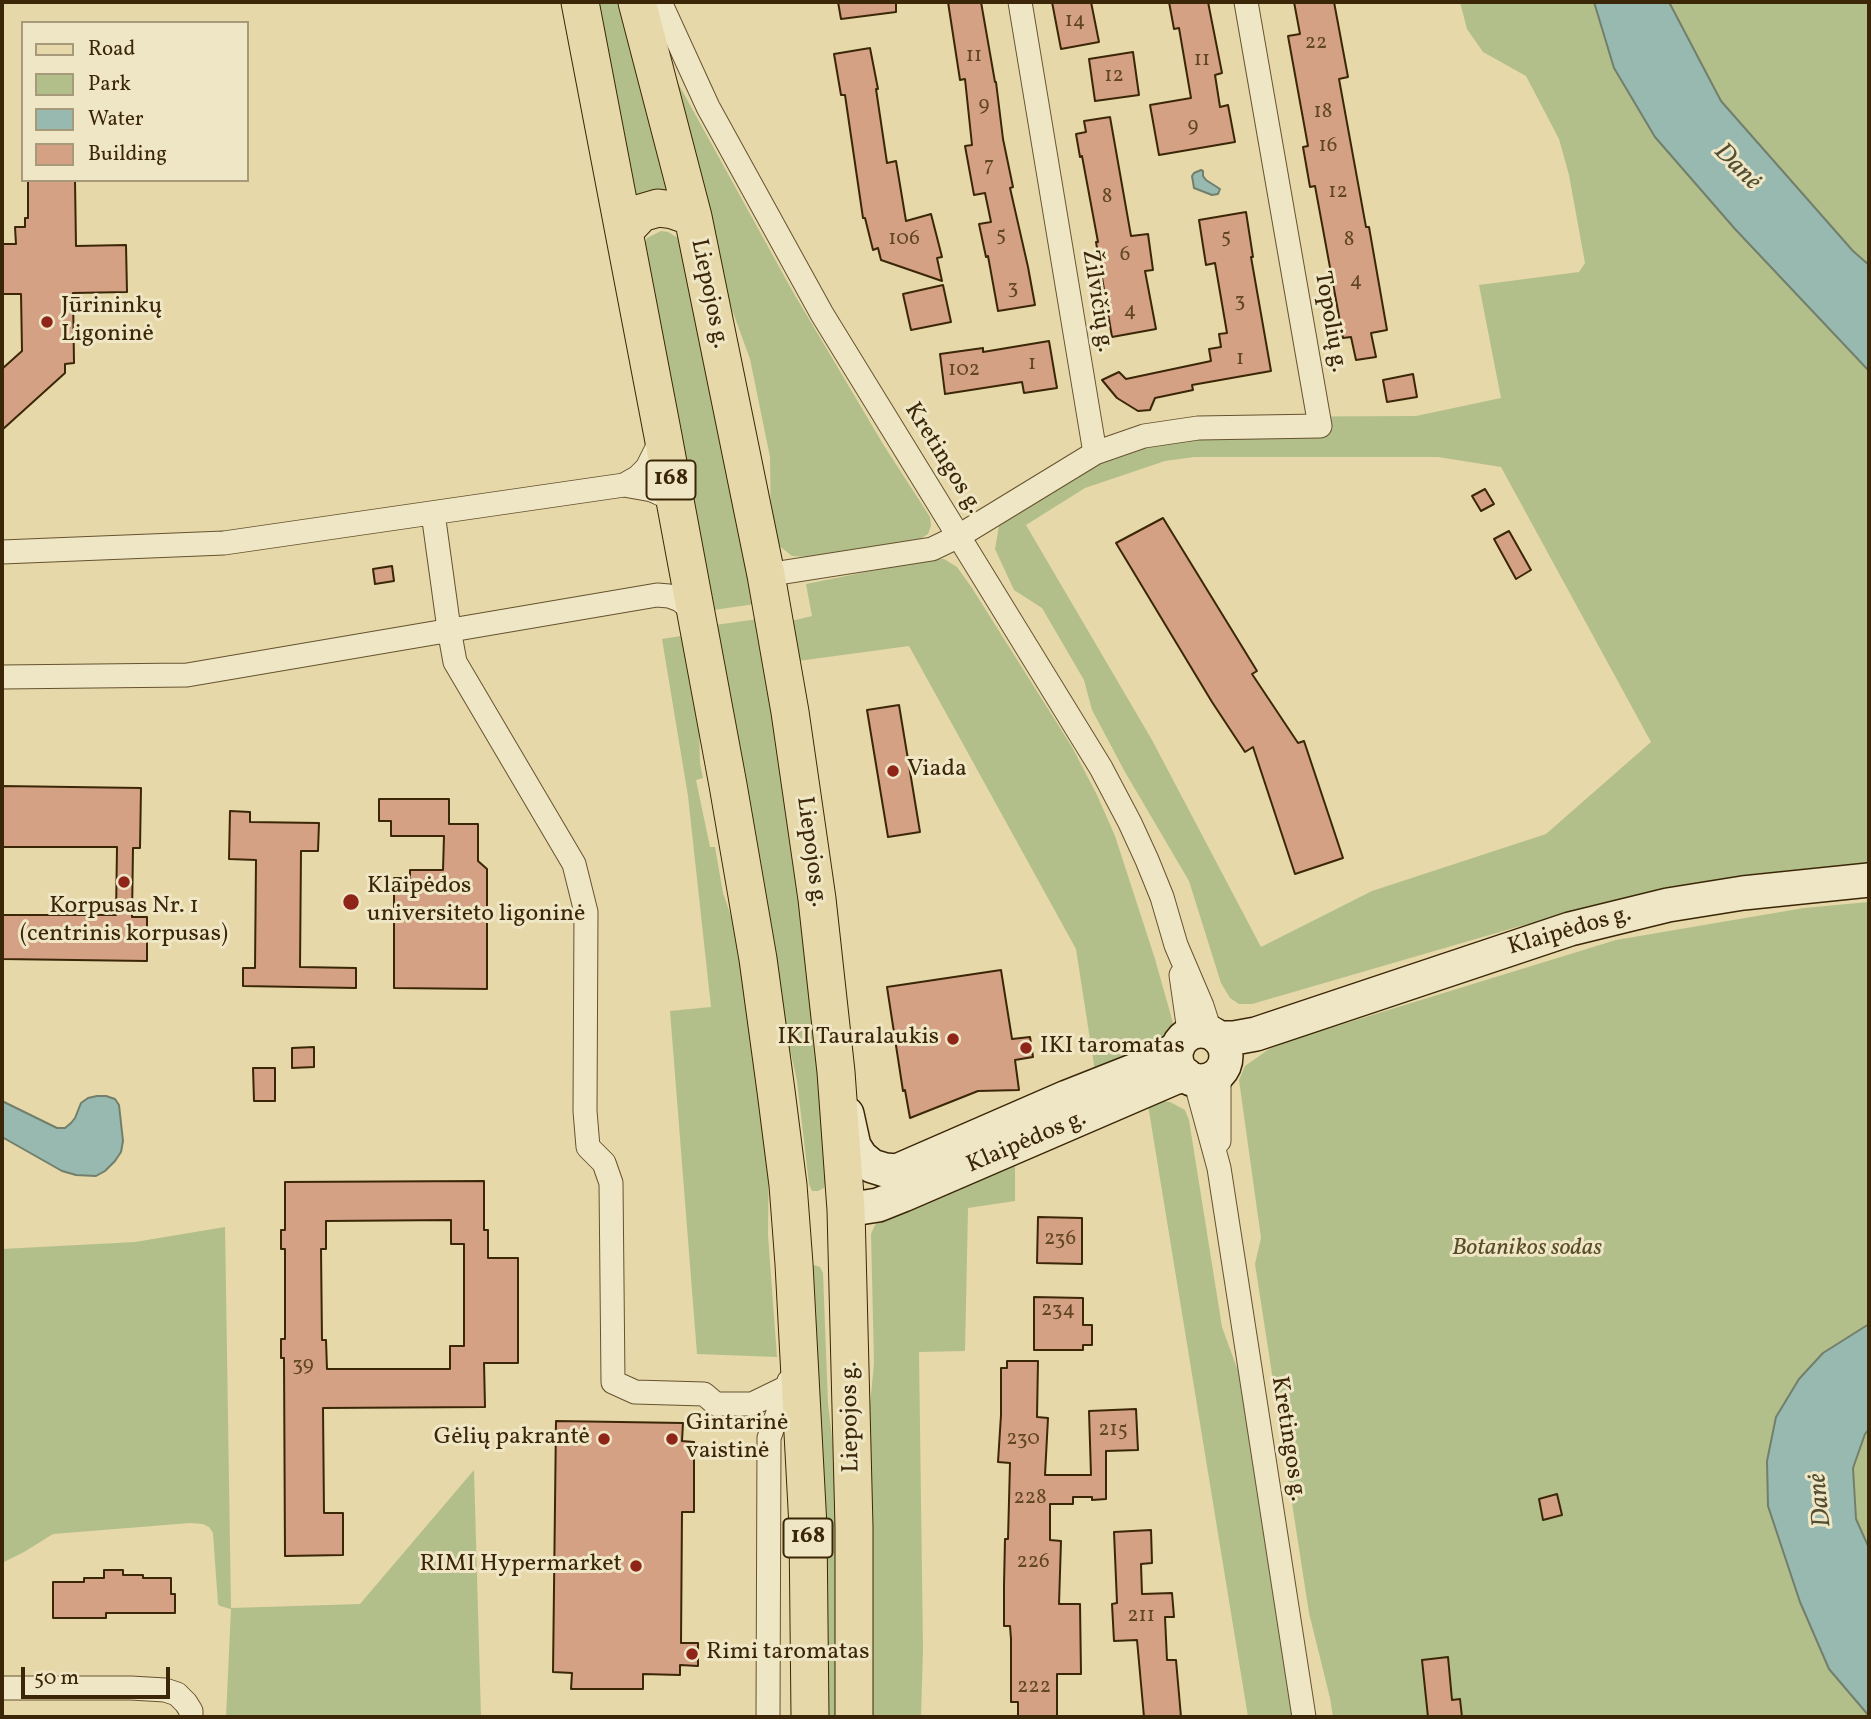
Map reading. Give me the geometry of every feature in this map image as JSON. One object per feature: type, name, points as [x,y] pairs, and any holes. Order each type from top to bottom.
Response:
[{"type":"main road","name":"Liepojos g.","points":[[580,2],[663,436],[758,958],[788,1185],[794,1264],[792,1374],[808,1527],[810,1717]]},
{"type":"main road","name":"Liepojos g.","points":[[638,2],[693,217],[766,575],[804,806],[839,1100],[862,1208],[848,1265],[854,1540],[854,1717]]},
{"type":"main road","points":[[624,231],[641,214],[658,208],[693,217]]},
{"type":"main road","name":"Klaipėdos g.","points":[[1268,1030],[1570,929],[1681,903],[1756,891],[1869,880]]},
{"type":"main road","points":[[839,1100],[848,1115],[854,1146],[861,1157],[872,1166],[897,1171],[1167,1055],[1203,1055],[1268,1030]]},
{"type":"main road","name":"Klaipėdos g.","points":[[862,1208],[1151,1089],[1174,1078],[1203,1055]]},
{"type":"main road","points":[[788,1185],[817,1204],[862,1208],[865,1224],[862,1236],[861,1280],[849,1303]]},
{"type":"main road","points":[[794,1264],[806,1252],[818,1249],[829,1251],[848,1265]]},
{"type":"street","name":"Kretingos g.","points":[[660,2],[708,107],[822,314],[1077,727],[1130,823],[1162,897],[1176,945],[1191,979],[1203,1055],[1204,1113],[1219,1168],[1304,1717]]},
{"type":"street","name":"Žilvičių g.","points":[[1020,2],[1095,453]]},
{"type":"street","name":"Topolių g.","points":[[1095,453],[1144,436],[1198,428],[1320,426],[1246,2]]},
{"type":"street","points":[[624,485],[647,468],[663,436]]},
{"type":"street","points":[[766,575],[932,549],[959,536],[1095,453]]},
{"type":"street","points":[[2,552],[224,542],[624,485],[652,490],[676,506]]},
{"type":"street","points":[[433,513],[456,662],[574,864],[586,912],[585,1111],[588,1147],[604,1163],[611,1183],[613,1382],[635,1392],[704,1394],[716,1404],[752,1404],[792,1374]]},
{"type":"street","points":[[657,595],[676,567],[682,542]]},
{"type":"street","points":[[2,677],[187,675],[657,595],[680,600],[695,613]]},
{"type":"street","name":"Kretingos g.","points":[[1176,945],[1188,1024],[1219,1085],[1219,1168]]},
{"type":"street","name":"Klaipėdos g.","points":[[1191,979],[1220,1015],[1233,1023],[1268,1030]]},
{"type":"street","points":[[1151,1089],[1180,1096],[1204,1113]]},
{"type":"street","points":[[768,1717],[769,1438],[792,1374]]},
{"type":"street","points":[[752,1404],[769,1438]]},
{"type":"street","points":[[2,1688],[165,1690],[177,1694],[186,1703],[191,1717]]},
{"type":"green space","points":[[593,2],[624,2],[667,189],[661,192],[643,196],[635,194]]},
{"type":"green space","points":[[1460,2],[1594,2],[1614,68],[1655,137],[1735,229],[1869,371],[1869,863],[1783,871],[1654,892],[1517,927],[1252,1004],[1239,1004],[1230,998],[1221,983],[1189,881],[1092,710],[1084,680],[1042,608],[1014,590],[995,549],[999,526],[985,506],[1086,449],[1214,417],[1416,416],[1501,398],[1479,285],[1579,272],[1585,263],[1569,175],[1559,139],[1526,76],[1483,52],[1467,29]],"holes":[[[1194,457],[1438,457],[1501,467],[1651,742],[1546,834],[1372,891],[1261,947],[1152,740],[1026,525],[1085,488],[1165,461]]]},
{"type":"green space","points":[[1669,2],[1869,2],[1869,265],[1853,251],[1721,101]]},
{"type":"green space","points":[[668,65],[793,292],[883,444],[930,517],[928,534],[920,539],[810,557],[792,556],[777,544],[771,530],[770,457],[750,359],[726,293]]},
{"type":"green space","points":[[661,231],[683,241],[755,604],[707,611],[643,246],[647,238]]},
{"type":"green space","points":[[931,559],[944,559],[957,567],[1072,747],[1115,836],[1155,959],[1173,1023],[1171,1035],[1096,1078],[1076,949],[909,646],[798,661],[791,621],[812,616],[806,584]]},
{"type":"green space","points":[[758,619],[805,941],[827,1176],[824,1188],[818,1191],[812,1191],[809,1184],[797,1081],[771,963],[708,626]]},
{"type":"green space","points":[[687,635],[698,689],[700,763],[703,778],[696,780],[710,847],[715,847],[723,893],[740,942],[769,1142],[768,1235],[777,1357],[697,1354],[670,1011],[711,1007],[688,796],[662,639]]},
{"type":"green space","name":"Botanikos sodas","points":[[1869,902],[1869,1324],[1823,1353],[1776,1417],[1767,1461],[1768,1506],[1829,1669],[1869,1717],[1333,1717],[1309,1613],[1255,1264],[1261,1238],[1239,1080],[1245,1066],[1269,1049],[1291,1040],[1616,940],[1804,908]]},
{"type":"green space","points":[[1162,1101],[1185,1110],[1189,1120],[1222,1327],[1242,1382],[1294,1717],[1248,1717],[1148,1105]]},
{"type":"green space","points":[[1015,1159],[1015,1201],[968,1208],[965,1351],[919,1352],[923,1649],[921,1717],[866,1717],[865,1459],[874,1363],[871,1234],[875,1225],[885,1216]]},
{"type":"green space","points":[[225,1227],[231,1608],[360,1604],[474,1470],[481,1717],[226,1717],[231,1609],[218,1604],[213,1533],[203,1524],[53,1534],[2,1563],[2,1249],[135,1242]]},
{"type":"green space","points":[[811,1266],[820,1267],[823,1273],[828,1404],[841,1512],[841,1717],[821,1717]]},
{"type":"green space","points":[[1869,1429],[1869,1548],[1856,1519],[1853,1468]]},
{"type":"water","name":"Danė","points":[[1594,2],[1669,2],[1721,101],[1853,251],[1869,265],[1869,371],[1735,229],[1655,137],[1614,68]]},
{"type":"water","points":[[1201,170],[1206,180],[1220,189],[1218,194],[1212,195],[1194,188],[1192,176]]},
{"type":"water","points":[[97,1096],[115,1099],[119,1105],[123,1141],[121,1152],[115,1161],[96,1176],[62,1171],[2,1137],[2,1101],[57,1128],[65,1128],[75,1118],[81,1103]]},
{"type":"water","name":"Danė","points":[[1869,1324],[1869,1429],[1853,1468],[1856,1519],[1869,1548],[1869,1716],[1829,1669],[1800,1602],[1768,1506],[1767,1461],[1776,1417],[1799,1379],[1823,1353]]},
{"type":"building","points":[[838,2],[896,2],[896,12],[841,19]]},
{"type":"building","points":[[948,2],[981,2],[1013,187],[1010,188],[1035,305],[998,311],[979,224],[991,222],[985,193],[974,195],[965,146],[972,145],[965,79],[960,80]]},
{"type":"building","points":[[1052,2],[1091,2],[1099,42],[1061,49]]},
{"type":"building","points":[[1169,2],[1208,2],[1222,73],[1215,75],[1220,107],[1228,105],[1235,142],[1159,155],[1150,105],[1191,98],[1179,28],[1174,29]]},
{"type":"building","points":[[1294,2],[1334,2],[1348,77],[1339,79],[1387,330],[1371,333],[1376,357],[1356,360],[1351,337],[1343,338],[1315,186],[1310,187],[1303,147],[1308,146],[1288,36],[1300,34]]},
{"type":"building","points":[[870,48],[887,163],[896,161],[906,221],[931,214],[942,257],[937,258],[942,281],[881,260],[878,248],[873,250],[863,218],[845,95],[841,95],[834,54]]},
{"type":"building","points":[[1133,52],[1139,95],[1095,101],[1089,59]]},
{"type":"building","points":[[1110,117],[1131,236],[1148,234],[1153,270],[1145,271],[1156,329],[1112,337],[1098,242],[1076,134],[1086,132],[1084,121]]},
{"type":"building","name":"Jūrininkų Ligoninė","points":[[28,182],[75,182],[76,246],[126,245],[127,292],[73,293],[74,363],[65,364],[65,373],[2,430],[2,369],[22,351],[21,294],[2,294],[2,244],[16,244],[15,227],[25,227],[25,218],[28,218]]},
{"type":"building","points":[[1246,212],[1271,371],[1192,385],[1193,390],[1155,398],[1150,410],[1138,411],[1117,398],[1102,380],[1119,372],[1126,379],[1211,361],[1209,349],[1221,347],[1219,334],[1227,333],[1215,263],[1206,265],[1199,220]]},
{"type":"building","points":[[943,285],[951,322],[911,330],[903,294]]},
{"type":"building","points":[[1049,341],[1057,388],[1024,393],[1022,382],[945,394],[940,354],[983,348],[983,352]]},
{"type":"building","points":[[1413,374],[1417,397],[1387,402],[1383,380]]},
{"type":"building","points":[[1485,489],[1494,504],[1481,511],[1472,496]]},
{"type":"building","points":[[1163,518],[1257,671],[1252,674],[1298,743],[1304,741],[1343,858],[1295,874],[1253,747],[1245,752],[1116,543]]},
{"type":"building","points":[[1509,531],[1531,570],[1516,579],[1494,539]]},
{"type":"building","points":[[392,566],[394,581],[375,584],[373,569]]},
{"type":"building","name":"Viada","points":[[899,705],[920,832],[888,837],[867,710]]},
{"type":"building","name":"Korpusas Nr. 1 (centrinis korpusas)","points":[[2,786],[141,788],[140,848],[133,848],[132,917],[147,917],[147,961],[2,959],[2,915],[116,915],[117,847],[2,847]]},
{"type":"building","points":[[379,799],[449,799],[449,824],[478,824],[478,861],[487,869],[487,989],[394,988],[394,878],[410,878],[410,870],[443,870],[444,836],[391,836],[391,821],[379,821]]},
{"type":"building","points":[[230,811],[250,812],[250,822],[319,823],[318,851],[301,851],[300,967],[356,968],[356,988],[243,986],[243,968],[255,968],[256,860],[229,859]]},
{"type":"building","name":"IKI Tauralaukis","points":[[1001,970],[1012,1039],[1030,1037],[1033,1057],[1015,1060],[1019,1090],[978,1091],[910,1118],[905,1090],[903,1091],[887,987]]},
{"type":"building","points":[[314,1047],[314,1067],[292,1068],[292,1048]]},
{"type":"building","points":[[253,1068],[275,1068],[275,1101],[254,1101]]},
{"type":"building","points":[[484,1181],[484,1230],[488,1230],[488,1258],[518,1258],[518,1363],[484,1363],[485,1407],[323,1408],[324,1513],[343,1513],[343,1555],[285,1556],[284,1358],[281,1358],[281,1339],[285,1339],[285,1249],[281,1249],[281,1230],[285,1230],[285,1182]],"holes":[[[451,1220],[451,1244],[464,1244],[464,1346],[450,1346],[450,1369],[327,1369],[326,1340],[322,1340],[321,1249],[326,1249],[326,1221]]]},
{"type":"building","points":[[1038,1217],[1082,1218],[1082,1264],[1037,1263]]},
{"type":"building","points":[[1034,1297],[1083,1298],[1083,1325],[1092,1325],[1092,1345],[1083,1345],[1083,1350],[1034,1350]]},
{"type":"building","points":[[1007,1361],[1038,1361],[1037,1417],[1048,1418],[1045,1475],[1091,1475],[1089,1411],[1136,1409],[1138,1450],[1106,1451],[1106,1499],[1073,1497],[1073,1504],[1050,1504],[1050,1540],[1061,1541],[1059,1604],[1080,1604],[1081,1674],[1057,1674],[1057,1717],[1018,1717],[1018,1702],[1011,1702],[1010,1626],[1004,1626],[1005,1539],[1008,1539],[1010,1463],[998,1462],[1001,1368],[1007,1368]]},
{"type":"building","points":[[556,1421],[683,1423],[682,1441],[694,1442],[694,1512],[682,1512],[681,1643],[698,1643],[698,1666],[680,1665],[680,1675],[643,1674],[643,1689],[571,1689],[572,1673],[553,1672]]},
{"type":"building","points":[[1557,1494],[1562,1515],[1543,1520],[1539,1499]]},
{"type":"building","points":[[1151,1530],[1152,1563],[1141,1564],[1142,1594],[1172,1593],[1174,1617],[1165,1617],[1167,1660],[1176,1660],[1181,1717],[1144,1717],[1137,1640],[1114,1641],[1112,1604],[1117,1603],[1114,1532]]},
{"type":"building","points":[[104,1570],[123,1570],[123,1575],[143,1575],[143,1578],[171,1578],[171,1594],[175,1594],[175,1613],[106,1613],[106,1618],[53,1618],[53,1582],[84,1582],[84,1578],[104,1578]]},
{"type":"building","points":[[1448,1657],[1452,1700],[1460,1699],[1462,1717],[1428,1717],[1422,1660]]},
{"type":"place","name":"Jūrininkų Ligoninė","points":[[47,322]]},
{"type":"place","name":"Viada","points":[[893,771]]},
{"type":"place","name":"Korpusas Nr. 1 (centrinis korpusas)","points":[[124,882]]},
{"type":"place","name":"Klaipėdos universiteto ligoninė","points":[[351,902]]},
{"type":"place","name":"IKI Tauralaukis","points":[[953,1039]]},
{"type":"place","name":"IKI taromatas","points":[[1026,1048]]},
{"type":"place","name":"Gėlių pakrantė","points":[[604,1439]]},
{"type":"place","name":"Gintarinė vaistinė","points":[[672,1439]]},
{"type":"place","name":"RIMI Hypermarket","points":[[636,1566]]},
{"type":"place","name":"Rimi taromatas","points":[[692,1654]]}]
